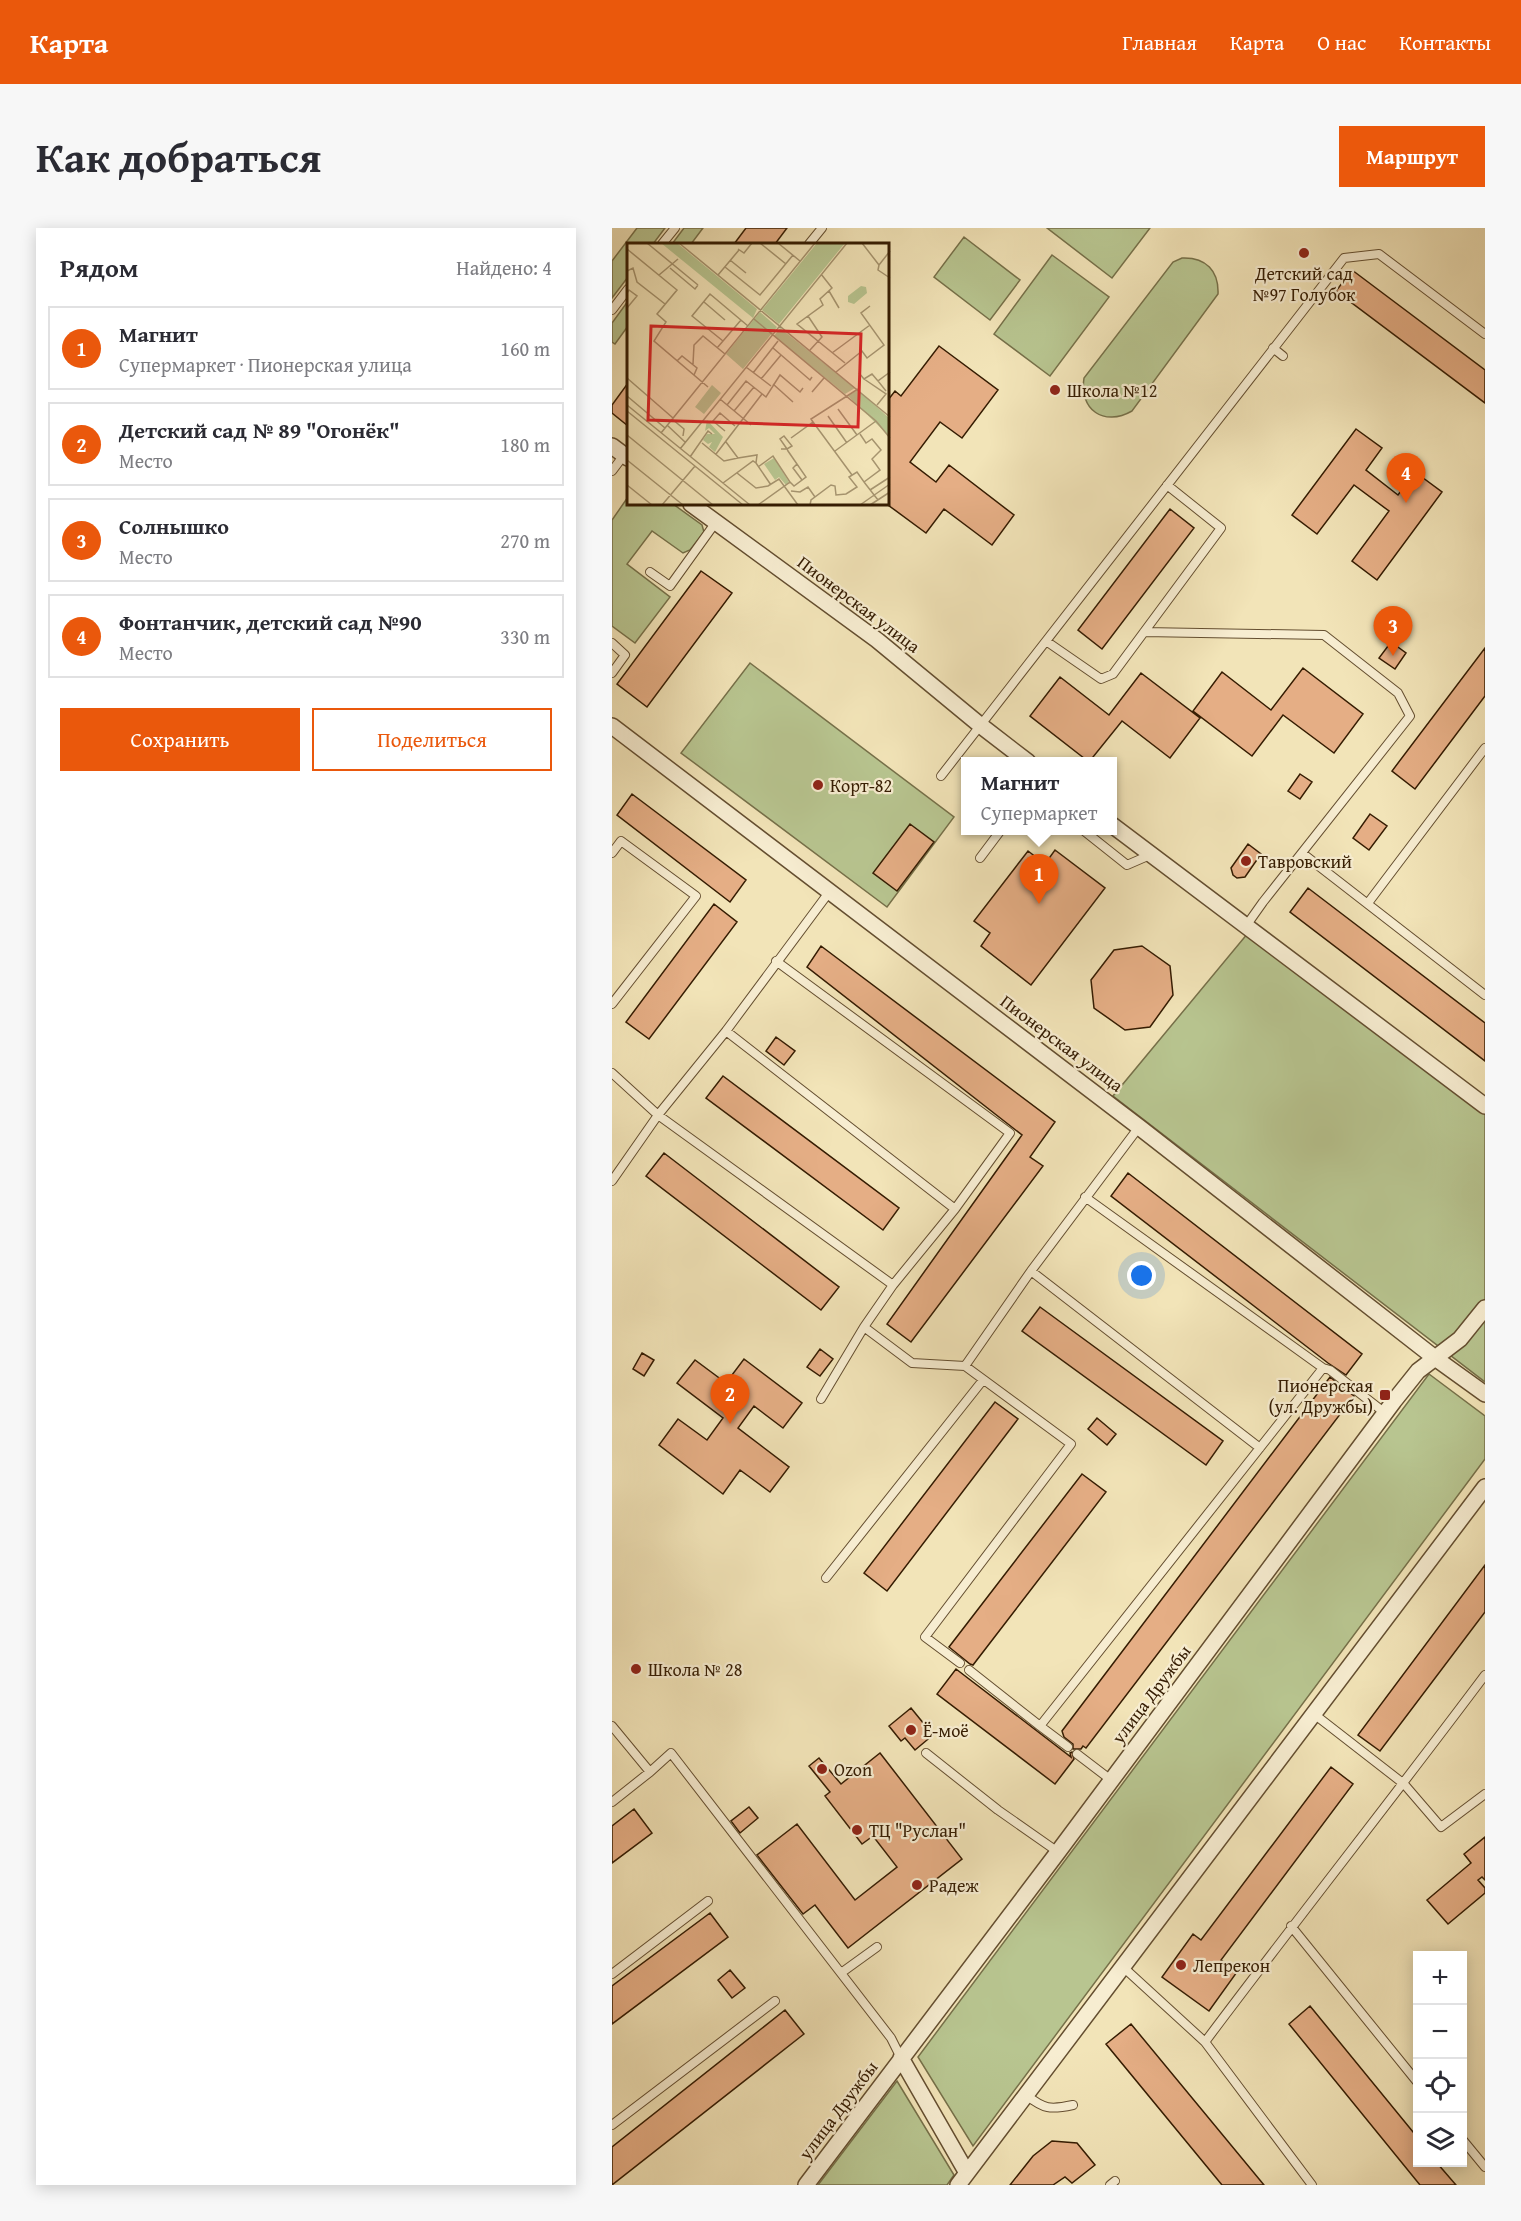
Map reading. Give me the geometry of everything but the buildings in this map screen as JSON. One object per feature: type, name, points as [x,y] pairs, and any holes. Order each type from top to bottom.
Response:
[{"type":"street","name":"Пионерская улица","points":[[694,506],[877,640],[1022,757]]},
{"type":"street","name":"Пионерская улица","points":[[612,726],[1485,1394]]},
{"type":"street","points":[[1117,828],[1485,1106]]},
{"type":"street","name":"улица Дружбы","points":[[806,2185],[1058,1852],[1385,1413],[1418,1371],[1460,1339],[1485,1308]]},
{"type":"street","name":"улица Дружбы","points":[[901,2058],[962,2179],[1485,1487]]},
{"type":"lane","points":[[663,243],[675,228]]},
{"type":"lane","points":[[810,243],[822,228]]},
{"type":"lane","points":[[941,776],[1344,258],[1379,254],[1485,334]]},
{"type":"lane","points":[[612,310],[627,289]]},
{"type":"lane","points":[[1273,348],[1283,356]]},
{"type":"lane","points":[[612,471],[622,453]]},
{"type":"lane","points":[[1046,641],[1101,679],[1113,674],[1221,528],[1167,485]]},
{"type":"lane","points":[[650,572],[670,586],[716,522]]},
{"type":"lane","points":[[1144,632],[1324,635],[1398,693],[1410,716],[1246,926]]},
{"type":"lane","points":[[612,643],[626,655],[612,673]]},
{"type":"lane","points":[[1368,903],[1485,748]]},
{"type":"lane","points":[[980,858],[998,835]]},
{"type":"lane","points":[[1088,835],[1127,865],[1152,854]]},
{"type":"lane","points":[[612,853],[621,841],[696,896],[612,1004]]},
{"type":"lane","points":[[1302,853],[1485,995]]},
{"type":"lane","points":[[612,1181],[658,1115],[726,1031],[830,891]]},
{"type":"lane","points":[[776,961],[1010,1133],[956,1209],[892,1285],[821,1399]]},
{"type":"lane","points":[[726,1031],[956,1209]]},
{"type":"lane","points":[[612,1073],[658,1115],[892,1285]]},
{"type":"lane","points":[[965,1366],[1031,1271],[1139,1127]]},
{"type":"lane","points":[[1085,1197],[1323,1368],[1330,1370],[1385,1413]]},
{"type":"lane","points":[[1031,1271],[1260,1448]]},
{"type":"lane","points":[[864,1327],[912,1363],[965,1366],[1071,1444],[925,1637],[960,1663]]},
{"type":"lane","points":[[1040,1726],[1323,1368]]},
{"type":"lane","points":[[826,1578],[984,1380]]},
{"type":"lane","points":[[969,1670],[1068,1747]]},
{"type":"lane","points":[[1205,2042],[1291,1926],[1404,1784],[1485,1675]]},
{"type":"lane","points":[[1314,1714],[1404,1784],[1442,1827],[1485,1794]]},
{"type":"lane","points":[[612,1726],[650,1772]]},
{"type":"lane","points":[[612,1802],[671,1753],[891,2038],[901,2058]]},
{"type":"lane","points":[[926,1753],[998,1810],[1058,1852]]},
{"type":"lane","points":[[1077,1754],[1111,1779]]},
{"type":"lane","points":[[612,1974],[708,1901]]},
{"type":"lane","points":[[1291,1926],[1413,2077]]},
{"type":"lane","points":[[841,1973],[876,1947]]},
{"type":"lane","points":[[1122,1966],[1205,2042],[1312,2185]]},
{"type":"lane","points":[[612,2125],[775,2001]]},
{"type":"lane","points":[[1026,2095],[1042,2107],[1057,2109],[1073,2105]]},
{"type":"lane","points":[[1467,2145],[1485,2167]]},
{"type":"green space","points":[[637,228],[665,228],[654,243],[627,243],[627,278],[612,298],[612,261]]},
{"type":"green space","points":[[684,228],[703,228],[692,243],[673,243]]},
{"type":"green space","points":[[1047,228],[1150,228],[1112,278]]},
{"type":"green space","points":[[964,237],[1020,280],[990,320],[934,277]]},
{"type":"green space","points":[[1052,255],[1109,297],[1050,376],[994,334]]},
{"type":"green space","points":[[1182,258],[1198,260],[1209,267],[1216,279],[1218,294],[1132,411],[1112,417],[1103,416],[1090,407],[1085,399],[1084,378],[1173,262]]},
{"type":"green space","points":[[627,302],[627,327],[615,344],[612,342],[612,323]]},
{"type":"green space","points":[[627,498],[627,506],[676,506],[702,525],[704,532],[690,550],[683,553],[652,531],[627,564],[670,597],[635,643],[612,626],[612,520]]},
{"type":"green space","name":"Корт-82","points":[[750,663],[954,817],[887,907],[681,753]]},
{"type":"green space","points":[[1248,933],[1485,1112],[1485,1382],[1113,1096]]},
{"type":"green space","points":[[1429,1374],[1485,1416],[1485,1459],[973,2146],[918,2057]]},
{"type":"green space","points":[[897,2081],[954,2175],[947,2185],[818,2185]]},
{"type":"place","name":"Детский сад №97 Голубок","points":[[1304,253]]},
{"type":"place","name":"Школа №12","points":[[1055,390]]},
{"type":"place","name":"Фонтанчик, детский сад №90","points":[[1406,503]]},
{"type":"place","name":"Солнышко","points":[[1393,656]]},
{"type":"place","name":"Корт-82","points":[[818,785]]},
{"type":"place","name":"Тавровский","points":[[1246,861]]},
{"type":"place","name":"Магнит","points":[[1039,904]]},
{"type":"place","name":"Пионерская (ул. Дружбы)","points":[[1385,1395]]},
{"type":"place","name":"Детский сад № 89 \"Огонёк\"","points":[[730,1424]]},
{"type":"place","name":"Школа № 28","points":[[636,1669]]},
{"type":"place","name":"Ё-моё","points":[[911,1730]]},
{"type":"place","name":"Ozon","points":[[822,1769]]},
{"type":"place","name":"ТЦ \"Руслан\"","points":[[857,1830]]},
{"type":"place","name":"Радеж","points":[[917,1885]]},
{"type":"place","name":"Лепрекон","points":[[1181,1965]]}]
